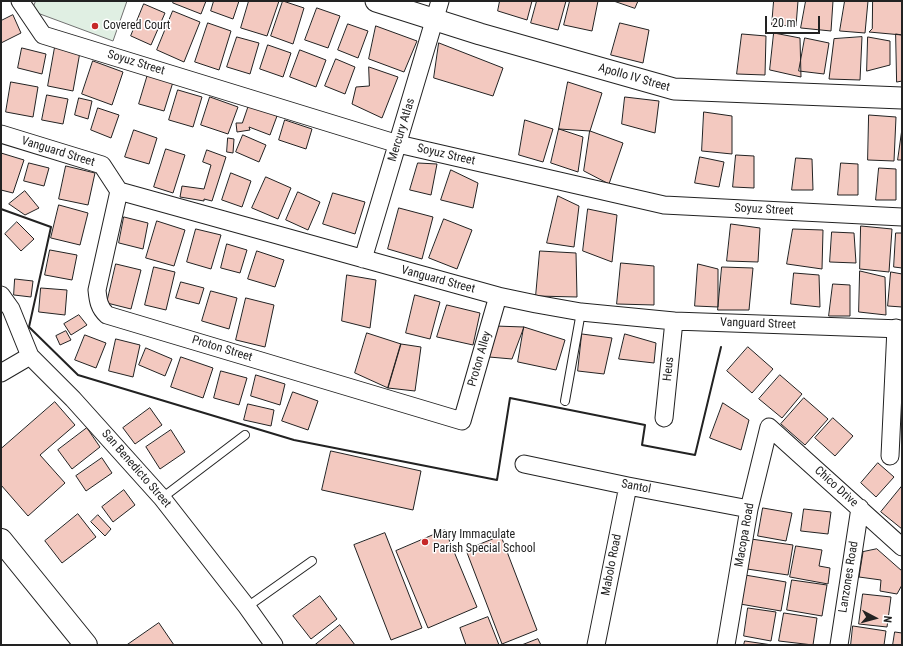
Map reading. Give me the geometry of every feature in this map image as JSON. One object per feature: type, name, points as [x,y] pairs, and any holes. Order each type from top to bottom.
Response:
[{"type":"main road","points":[[1,541],[86,645]]},
{"type":"street","name":"Soyuz Street","points":[[20,1],[43,35],[398,144],[664,205],[902,217]]},
{"type":"street","name":"Apollo IV Street","points":[[376,1],[438,10],[674,89],[902,98]]},
{"type":"street","name":"Mercury Atlas","points":[[363,259],[438,10]]},
{"type":"street","name":"Vanguard Street","points":[[1,134],[102,165],[119,191],[498,296],[581,312],[674,321],[899,328]]},
{"type":"street","name":"Proton Street","points":[[119,191],[97,290],[98,302],[102,310],[107,315],[462,421]]},
{"type":"street","name":"San Benedicto Street","points":[[1,295],[11,308],[30,356],[73,398],[162,498],[274,645]]},
{"type":"street","name":"Proton Alley","points":[[462,421],[498,296]]},
{"type":"street","name":"Heus","points":[[664,418],[674,321]]},
{"type":"street","points":[[890,456],[899,328]]},
{"type":"street","points":[[1,373],[30,356]]},
{"type":"street","name":"Chico Drive","points":[[769,427],[902,547]]},
{"type":"street","name":"Macopa Road","points":[[726,645],[749,509],[769,427]]},
{"type":"street","name":"Santol","points":[[524,464],[749,509]]},
{"type":"street","name":"Mabolo Road","points":[[596,645],[628,486]]},
{"type":"street","name":"Lanzones Road","points":[[839,645],[860,508]]},
{"type":"lane","points":[[565,401],[581,312]]},
{"type":"lane","points":[[162,498],[245,436]]},
{"type":"lane","points":[[246,607],[312,561]]},
{"type":"green space","name":"Covered Court","points":[[36,1],[127,1],[113,41],[32,11]]},
{"type":"building","points":[[174,1],[206,1],[201,14],[173,3]]},
{"type":"building","points":[[214,1],[239,1],[233,19],[211,11]]},
{"type":"building","points":[[249,1],[279,1],[267,36],[241,28]]},
{"type":"building","points":[[283,1],[304,8],[293,44],[271,36]]},
{"type":"building","points":[[500,1],[532,1],[527,20],[498,11]]},
{"type":"building","points":[[537,1],[566,1],[558,30],[531,23]]},
{"type":"building","points":[[570,1],[598,1],[592,31],[564,25]]},
{"type":"building","points":[[614,1],[638,1],[635,8]]},
{"type":"building","points":[[774,1],[798,1],[796,26],[772,25]]},
{"type":"building","points":[[806,1],[833,1],[831,31],[801,28]]},
{"type":"building","points":[[845,1],[868,1],[865,33],[840,31]]},
{"type":"building","points":[[873,1],[902,1],[902,35],[869,32],[872,29]]},
{"type":"building","points":[[144,4],[165,13],[151,45],[131,36]]},
{"type":"building","points":[[317,8],[340,16],[328,48],[305,40]]},
{"type":"building","points":[[173,11],[200,22],[184,62],[157,50]]},
{"type":"building","points":[[13,15],[21,33],[1,43],[1,21]]},
{"type":"building","points":[[208,23],[231,31],[219,70],[195,62]]},
{"type":"building","points":[[620,23],[649,30],[643,63],[611,55]]},
{"type":"building","points":[[348,24],[368,31],[358,58],[338,50]]},
{"type":"building","points":[[376,26],[417,41],[404,72],[369,59]]},
{"type":"building","points":[[774,33],[800,38],[801,77],[770,70]]},
{"type":"building","points":[[742,34],[766,36],[765,75],[737,74]]},
{"type":"building","points":[[896,34],[902,35],[902,81],[897,82]]},
{"type":"building","points":[[237,37],[259,43],[250,74],[227,67]]},
{"type":"building","points":[[862,37],[860,80],[829,79],[834,39]]},
{"type":"building","points":[[868,37],[890,41],[890,65],[867,71]]},
{"type":"building","points":[[805,38],[829,43],[824,74],[799,71]]},
{"type":"building","points":[[439,43],[503,68],[493,96],[434,78]]},
{"type":"building","points":[[268,45],[291,53],[283,77],[260,69]]},
{"type":"building","points":[[55,47],[80,52],[73,91],[48,86]]},
{"type":"building","points":[[22,48],[46,54],[42,74],[18,68]]},
{"type":"building","points":[[300,50],[326,60],[316,87],[290,77]]},
{"type":"building","points":[[336,59],[355,67],[345,94],[325,86]]},
{"type":"building","points":[[93,61],[123,72],[112,105],[82,94]]},
{"type":"building","points":[[369,67],[398,77],[382,118],[352,104],[356,87],[369,86]]},
{"type":"building","points":[[148,74],[173,82],[164,111],[139,104]]},
{"type":"building","points":[[11,82],[38,87],[33,117],[6,112]]},
{"type":"building","points":[[568,82],[602,93],[590,131],[559,129]]},
{"type":"building","points":[[178,90],[202,97],[193,127],[169,120]]},
{"type":"building","points":[[47,95],[68,99],[63,124],[42,120]]},
{"type":"building","points":[[210,97],[238,107],[228,134],[201,125]]},
{"type":"building","points":[[625,97],[659,101],[655,133],[622,124]]},
{"type":"building","points":[[79,98],[92,101],[88,119],[75,115]]},
{"type":"building","points":[[249,105],[277,116],[270,135],[249,127],[250,130],[237,132],[236,123],[242,123]]},
{"type":"building","points":[[98,108],[119,115],[111,138],[91,130]]},
{"type":"building","points":[[704,112],[732,116],[732,154],[702,151]]},
{"type":"building","points":[[869,115],[896,117],[894,161],[868,160]]},
{"type":"building","points":[[285,120],[312,129],[306,149],[279,140]]},
{"type":"building","points":[[525,120],[553,129],[543,162],[519,155]]},
{"type":"building","points":[[559,129],[583,137],[578,172],[551,163]]},
{"type":"building","points":[[902,129],[902,160],[898,160]]},
{"type":"building","points":[[134,130],[157,138],[149,164],[125,157]]},
{"type":"building","points":[[590,131],[623,143],[609,184],[584,171]]},
{"type":"building","points":[[243,135],[266,145],[259,162],[236,152]]},
{"type":"building","points":[[228,138],[234,139],[233,153],[227,152]]},
{"type":"building","points":[[166,149],[185,155],[173,193],[154,187]]},
{"type":"building","points":[[207,150],[226,157],[212,201],[180,197],[182,186],[204,189],[211,165],[203,162]]},
{"type":"building","points":[[1,153],[24,160],[13,193],[1,190]]},
{"type":"building","points":[[736,155],[754,156],[754,188],[733,187]]},
{"type":"building","points":[[700,157],[724,162],[719,187],[695,183]]},
{"type":"building","points":[[796,158],[812,159],[813,190],[792,190]]},
{"type":"building","points":[[29,163],[49,168],[44,186],[24,181]]},
{"type":"building","points":[[418,163],[437,164],[431,195],[410,190]]},
{"type":"building","points":[[841,163],[858,164],[858,195],[838,195]]},
{"type":"building","points":[[66,166],[95,173],[88,205],[59,199]]},
{"type":"building","points":[[879,168],[896,169],[896,200],[876,200]]},
{"type":"building","points":[[451,170],[478,183],[473,208],[441,200]]},
{"type":"building","points":[[231,173],[251,181],[242,207],[222,200]]},
{"type":"building","points":[[266,177],[291,188],[278,219],[252,208]]},
{"type":"building","points":[[25,191],[39,208],[25,215],[9,204]]},
{"type":"building","points":[[298,192],[320,202],[308,230],[286,220]]},
{"type":"building","points":[[333,193],[365,202],[355,234],[323,224]]},
{"type":"building","points":[[558,196],[579,206],[574,247],[547,243]]},
{"type":"building","points":[[59,205],[88,213],[80,245],[51,238]]},
{"type":"building","points":[[399,208],[433,217],[422,259],[388,249]]},
{"type":"building","points":[[588,209],[617,215],[612,262],[583,251]]},
{"type":"building","points":[[124,217],[148,223],[143,249],[119,243]]},
{"type":"building","points":[[444,219],[472,230],[457,269],[429,258]]},
{"type":"building","points":[[157,221],[185,230],[174,266],[146,258]]},
{"type":"building","points":[[17,222],[34,239],[21,251],[5,234]]},
{"type":"building","points":[[731,224],[760,228],[758,262],[727,261]]},
{"type":"building","points":[[861,226],[892,229],[889,272],[860,269]]},
{"type":"building","points":[[196,229],[221,235],[211,269],[187,262]]},
{"type":"building","points":[[793,229],[823,230],[822,269],[787,264]]},
{"type":"building","points":[[832,232],[854,233],[856,263],[830,262]]},
{"type":"building","points":[[896,233],[902,233],[902,268],[894,267]]},
{"type":"building","points":[[227,244],[247,250],[240,273],[221,268]]},
{"type":"building","points":[[50,250],[77,255],[72,280],[45,275]]},
{"type":"building","points":[[257,251],[284,260],[275,287],[248,279]]},
{"type":"building","points":[[540,251],[576,253],[577,297],[536,296]]},
{"type":"building","points":[[621,263],[654,266],[654,305],[617,304]]},
{"type":"building","points":[[116,264],[141,270],[131,309],[107,303]]},
{"type":"building","points":[[698,264],[718,269],[718,307],[695,306]]},
{"type":"building","points":[[154,267],[175,272],[166,310],[145,305]]},
{"type":"building","points":[[722,267],[753,268],[749,310],[718,310]]},
{"type":"building","points":[[860,271],[885,277],[886,315],[859,312]]},
{"type":"building","points":[[891,272],[902,274],[902,307],[888,306]]},
{"type":"building","points":[[794,273],[819,275],[820,307],[791,304]]},
{"type":"building","points":[[347,275],[376,280],[370,328],[342,321]]},
{"type":"building","points":[[15,279],[33,281],[31,297],[14,295]]},
{"type":"building","points":[[181,282],[204,288],[199,304],[176,298]]},
{"type":"building","points":[[833,284],[850,285],[850,316],[829,316]]},
{"type":"building","points":[[41,288],[67,290],[65,315],[39,312]]},
{"type":"building","points":[[211,291],[237,298],[229,329],[202,321]]},
{"type":"building","points":[[415,295],[440,302],[430,339],[406,333]]},
{"type":"building","points":[[246,298],[274,305],[265,347],[236,340]]},
{"type":"building","points":[[447,305],[480,313],[473,345],[437,337]]},
{"type":"building","points":[[79,315],[87,325],[71,335],[64,324]]},
{"type":"building","points":[[495,326],[524,327],[512,359],[489,357]]},
{"type":"building","points":[[524,327],[565,340],[556,370],[518,362]]},
{"type":"building","points":[[66,331],[71,340],[60,345],[56,336]]},
{"type":"building","points":[[367,333],[401,344],[388,388],[355,373]]},
{"type":"building","points":[[582,334],[612,338],[604,374],[578,371]]},
{"type":"building","points":[[625,334],[656,343],[654,363],[619,359]]},
{"type":"building","points":[[85,335],[106,343],[96,368],[75,360]]},
{"type":"building","points":[[116,339],[140,345],[133,377],[109,371]]},
{"type":"building","points":[[401,344],[421,347],[415,391],[388,388]]},
{"type":"building","points":[[748,347],[773,369],[752,393],[727,371]]},
{"type":"building","points":[[146,348],[172,359],[165,376],[139,365]]},
{"type":"building","points":[[181,357],[213,368],[203,398],[171,387]]},
{"type":"building","points":[[221,371],[247,378],[239,405],[214,398]]},
{"type":"building","points":[[256,375],[285,384],[280,405],[251,396]]},
{"type":"building","points":[[780,375],[802,394],[782,418],[759,399]]},
{"type":"building","points":[[293,392],[318,401],[308,430],[282,421]]},
{"type":"building","points":[[804,398],[828,419],[805,445],[781,424]]},
{"type":"building","points":[[55,402],[75,425],[40,455],[65,483],[28,516],[1,485],[1,449]]},
{"type":"building","points":[[723,403],[749,420],[741,450],[710,438]]},
{"type":"building","points":[[248,404],[274,410],[271,426],[244,420]]},
{"type":"building","points":[[150,408],[162,425],[135,444],[123,428]]},
{"type":"building","points":[[833,418],[853,436],[835,456],[815,438]]},
{"type":"building","points":[[87,428],[100,447],[72,469],[58,450]]},
{"type":"building","points":[[171,430],[185,452],[160,469],[146,447]]},
{"type":"building","points":[[331,451],[421,471],[413,510],[322,490]]},
{"type":"building","points":[[102,458],[112,473],[86,491],[76,476]]},
{"type":"building","points":[[878,463],[894,477],[876,497],[861,483]]},
{"type":"building","points":[[902,486],[902,529],[881,512]]},
{"type":"building","points":[[124,490],[135,505],[113,522],[102,507]]},
{"type":"building","points":[[763,508],[792,513],[786,541],[758,536]]},
{"type":"building","points":[[804,509],[831,512],[828,534],[801,531]]},
{"type":"building","points":[[78,514],[96,537],[62,563],[45,541]]},
{"type":"building","points":[[98,515],[111,529],[105,536],[91,522]]},
{"type":"building","points":[[445,530],[477,607],[428,628],[396,551]]},
{"type":"building","points":[[385,533],[422,628],[391,640],[354,545]]},
{"type":"building","points":[[501,536],[537,630],[502,644],[466,550]]},
{"type":"building","points":[[751,539],[793,545],[788,575],[747,569]]},
{"type":"building","points":[[796,546],[822,550],[819,566],[830,568],[828,584],[790,577]]},
{"type":"building","points":[[877,549],[902,571],[902,585],[897,594],[880,591],[881,580],[859,577],[863,552]]},
{"type":"building","points":[[745,575],[786,582],[781,611],[740,604]]},
{"type":"building","points":[[792,580],[827,585],[822,616],[787,610]]},
{"type":"building","points":[[863,594],[891,597],[887,627],[859,624]]},
{"type":"building","points":[[320,596],[337,619],[311,639],[293,616]]},
{"type":"building","points":[[748,608],[776,612],[771,641],[744,636]]},
{"type":"building","points":[[784,613],[817,618],[813,645],[779,641]]},
{"type":"building","points":[[488,617],[499,645],[466,645],[460,628]]},
{"type":"building","points":[[159,623],[174,645],[127,645]]},
{"type":"building","points":[[340,625],[355,645],[315,645]]},
{"type":"building","points":[[853,626],[886,631],[884,645],[851,645]]},
{"type":"building","points":[[895,632],[902,633],[902,645],[893,645]]},
{"type":"building","points":[[538,639],[541,645],[522,645]]},
{"type":"building","points":[[745,641],[772,645],[744,645]]},
{"type":"wall","points":[[1,209],[51,227],[29,327],[78,375],[294,440],[497,480],[510,398],[645,425],[642,445],[695,455],[721,347]]},
{"type":"place","name":"Covered Court","points":[[95,26]]},
{"type":"place","name":"Mary Immaculate Parish Special School","points":[[425,542]]}]
